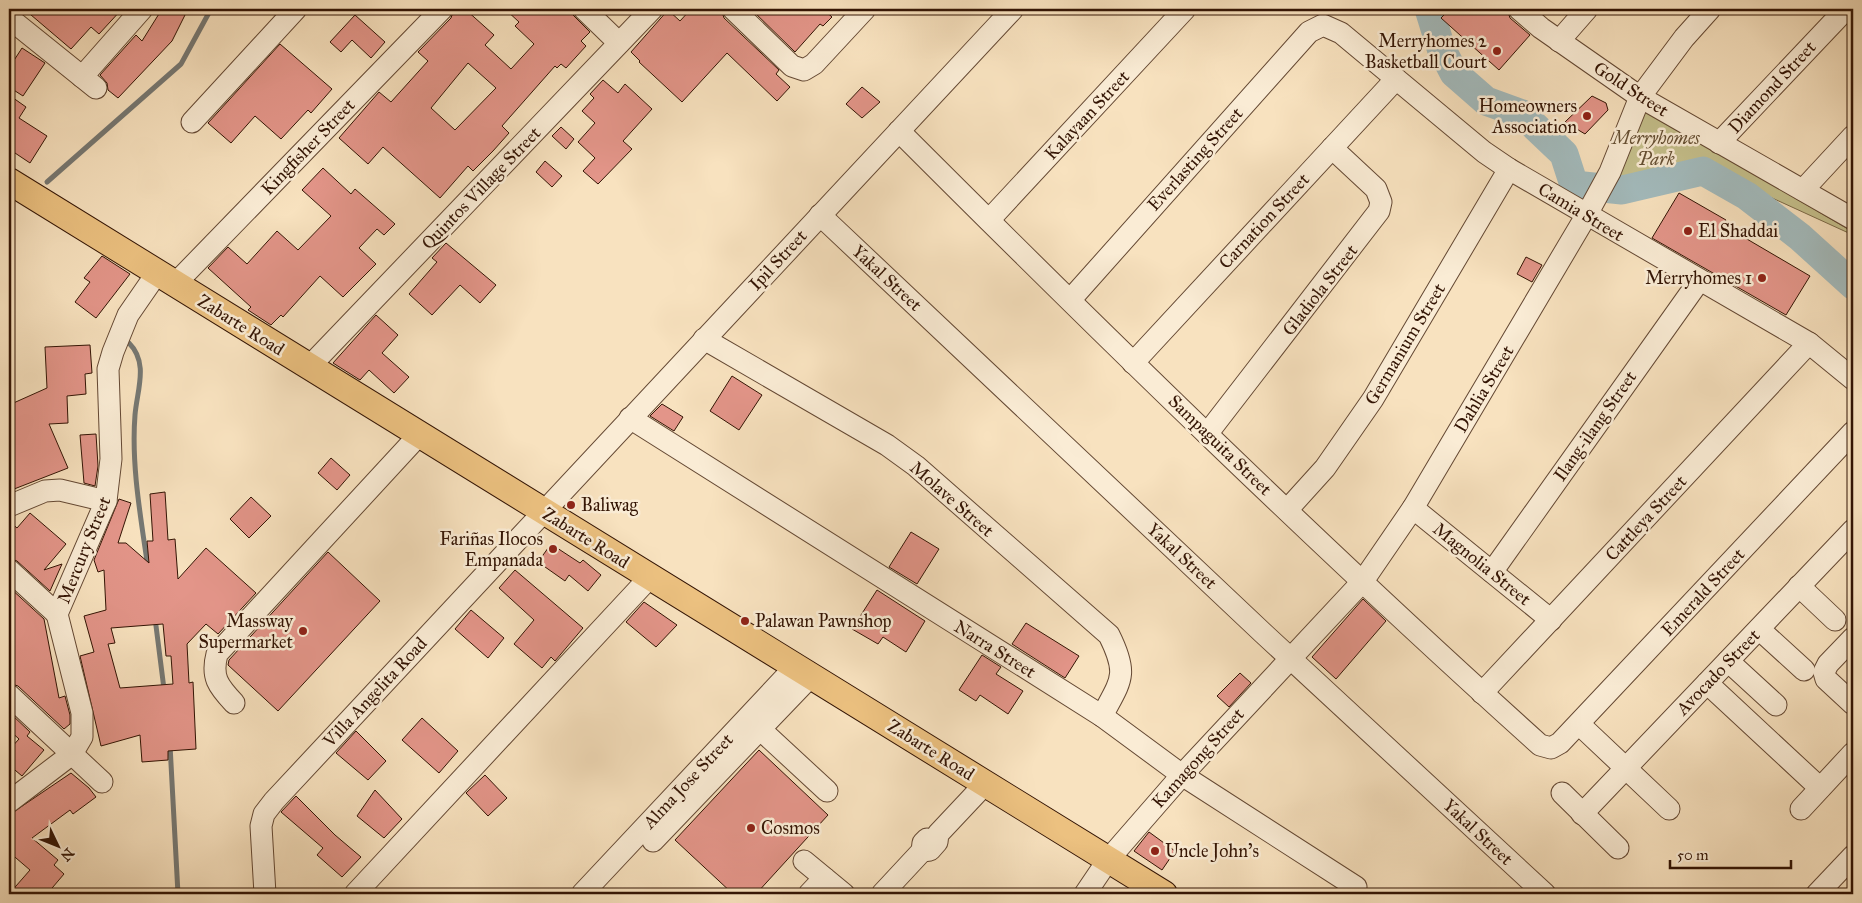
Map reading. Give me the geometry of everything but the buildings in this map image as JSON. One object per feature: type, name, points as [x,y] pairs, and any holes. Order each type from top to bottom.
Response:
[{"type":"main road","name":"Zabarte Road","points":[[9,181],[1164,894]]},
{"type":"street","points":[[9,18],[89,82],[142,9]]},
{"type":"street","points":[[192,122],[296,9]]},
{"type":"street","name":"Kingfisher Street","points":[[166,279],[442,9]]},
{"type":"street","points":[[584,9],[619,44]]},
{"type":"street","name":"Quintos Village Street","points":[[309,367],[652,9]]},
{"type":"street","points":[[733,9],[792,66],[804,70],[814,64],[865,9]]},
{"type":"street","name":"Ipil Street","points":[[543,511],[1013,9]]},
{"type":"street","name":"Kalayaan Street","points":[[989,220],[1184,9]]},
{"type":"street","name":"Gold Street","points":[[1519,9],[1558,40],[1640,96],[1853,219]]},
{"type":"street","points":[[1558,40],[1587,9]]},
{"type":"street","name":"Dahlia Street","points":[[1290,658],[1363,581],[1413,508],[1610,172],[1640,96],[1684,38],[1710,9]]},
{"type":"street","name":"Diamond Street","points":[[1720,143],[1846,9]]},
{"type":"street","name":"Camia Street","points":[[1323,25],[1341,33],[1484,152],[1509,169],[1590,208],[1699,281],[1809,343],[1853,379]]},
{"type":"street","name":"Everlasting Street","points":[[1071,299],[1309,32],[1323,25]]},
{"type":"street","name":"Carnation Street","points":[[1133,362],[1396,79]]},
{"type":"street","name":"Sampaguita Street","points":[[899,131],[1133,362],[1287,510],[1540,745],[1551,748]]},
{"type":"street","points":[[1803,190],[1853,136]]},
{"type":"street","name":"Gladiola Street","points":[[1207,434],[1379,211],[1381,202],[1376,189],[1332,148]]},
{"type":"street","name":"Germanium Street","points":[[1287,510],[1325,468],[1374,399],[1509,169]]},
{"type":"street","name":"Yakal Street","points":[[820,215],[1543,894]]},
{"type":"street","name":"Mercury Street","points":[[9,802],[72,754],[82,737],[82,713],[57,614],[106,501],[112,459],[108,369],[113,352],[128,316],[166,279]]},
{"type":"street","name":"Ilang-ilang Street","points":[[1492,572],[1699,281]]},
{"type":"street","name":"Molave Street","points":[[704,339],[887,445],[909,461],[1109,635],[1120,657],[1121,680],[1102,716]]},
{"type":"street","name":"Cattleya Street","points":[[1482,692],[1809,343]]},
{"type":"street","name":"Narra Street","points":[[630,418],[1102,716],[1182,775],[1356,887]]},
{"type":"street","name":"Emerald Street","points":[[1551,748],[1560,743],[1579,724],[1853,432]]},
{"type":"street","points":[[234,703],[217,680],[213,669],[217,654],[419,435]]},
{"type":"street","points":[[9,506],[45,491],[60,490],[106,501]]},
{"type":"street","name":"Magnolia Street","points":[[1413,508],[1551,620]]},
{"type":"street","name":"Villa Angelita Road","points":[[264,894],[261,826],[264,814],[543,511]]},
{"type":"street","name":"Avocado Street","points":[[1582,814],[1799,586],[1849,543]]},
{"type":"street","points":[[9,570],[57,614]]},
{"type":"street","points":[[355,894],[650,577]]},
{"type":"street","points":[[1799,586],[1835,620]]},
{"type":"street","points":[[1759,629],[1804,670]]},
{"type":"street","points":[[1853,638],[1828,664],[1824,672],[1826,679],[1853,704]]},
{"type":"street","name":"Kamagong Street","points":[[1085,894],[1108,860],[1182,775],[1290,658]]},
{"type":"street","points":[[1728,661],[1776,705]]},
{"type":"street","points":[[653,840],[761,730],[803,672]]},
{"type":"street","name":"Alma Jose Street","points":[[582,894],[803,672]]},
{"type":"street","points":[[1707,682],[1820,788]]},
{"type":"street","points":[[9,695],[102,782]]},
{"type":"street","points":[[1579,724],[1669,809]]},
{"type":"street","points":[[761,730],[827,791]]},
{"type":"street","points":[[1801,809],[1853,753]]},
{"type":"street","points":[[882,894],[922,851],[930,850],[935,844],[938,834],[985,784]]},
{"type":"street","points":[[1562,793],[1618,848]]},
{"type":"street","points":[[1817,894],[1853,856]]},
{"type":"street","points":[[804,861],[844,894]]},
{"type":"street","points":[[809,894],[824,878]]},
{"type":"green space","name":"Merryhomes Park","points":[[1644,109],[1853,232],[1853,235],[1700,165],[1625,184],[1610,180]]},
{"type":"waterway","points":[[47,182],[181,64],[211,9]]},
{"type":"waterway","points":[[1429,9],[1441,48],[1454,73],[1486,101],[1522,114],[1564,154],[1574,185],[1622,190],[1703,171],[1747,196],[1800,237],[1853,285]]},
{"type":"waterway","points":[[129,343],[139,359],[140,368],[135,415],[134,453],[137,492],[148,568]]},
{"type":"waterway","points":[[155,618],[164,689]]},
{"type":"waterway","points":[[170,745],[178,894]]},
{"type":"place","name":"Merryhomes 2 Basketball Court","points":[[1497,51]]},
{"type":"place","name":"Homeowners Association","points":[[1587,116]]},
{"type":"place","name":"El Shaddai","points":[[1688,231]]},
{"type":"place","name":"Merryhomes 1","points":[[1762,278]]},
{"type":"place","name":"Baliwag","points":[[571,505]]},
{"type":"place","name":"Fariñas Ilocos Empanada","points":[[553,549]]},
{"type":"place","name":"Palawan Pawnshop","points":[[745,621]]},
{"type":"place","name":"Massway Supermarket","points":[[303,631]]},
{"type":"place","name":"Cosmos","points":[[751,828]]},
{"type":"place","name":"Uncle John's","points":[[1155,851]]}]
